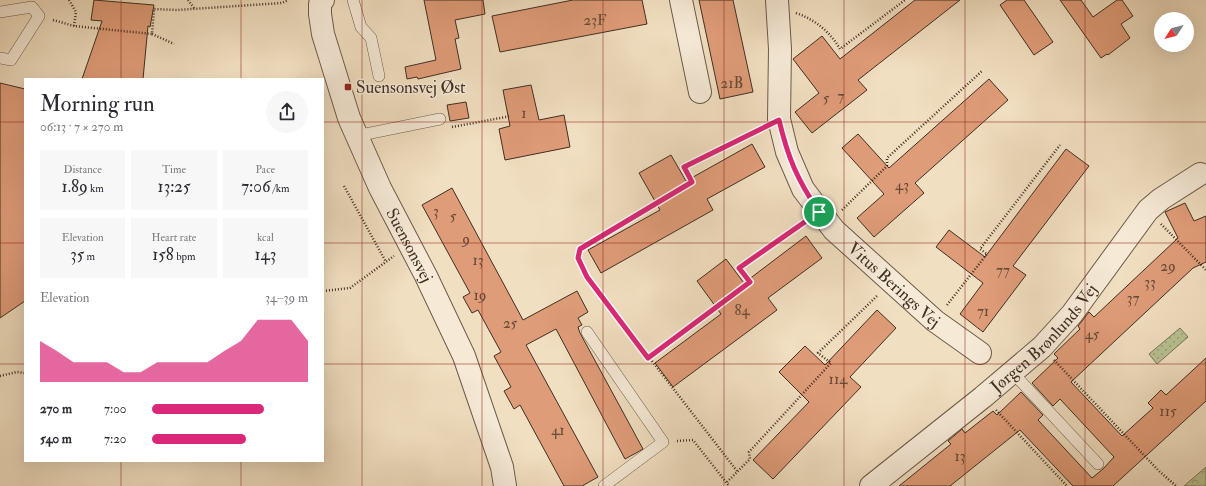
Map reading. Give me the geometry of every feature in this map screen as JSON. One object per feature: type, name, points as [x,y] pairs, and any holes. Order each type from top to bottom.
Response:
[{"type":"street","points":[[681,0],[700,92]]},
{"type":"street","name":"Suensonsvej","points":[[321,2],[323,34],[340,92],[356,136],[380,188],[464,356],[502,467],[505,486]]},
{"type":"street","name":"Vitus Berings Vej","points":[[778,4],[780,49],[779,120],[786,152],[794,172],[819,212],[834,230],[935,321],[980,353]]},
{"type":"street","name":"Jørgen Brønlunds Vej","points":[[871,486],[983,397],[1042,347],[1072,314],[1148,210],[1161,199],[1200,174]]},
{"type":"lane","points":[[353,0],[361,27],[371,38],[379,76]]},
{"type":"lane","points":[[0,12],[32,7],[39,16],[11,60],[0,58]]},
{"type":"lane","points":[[356,136],[440,119]]},
{"type":"lane","points":[[587,332],[663,442],[604,486]]},
{"type":"lane","points":[[1013,372],[1098,464]]},
{"type":"path","points":[[69,0],[76,12],[74,26]]},
{"type":"path","points":[[188,0],[194,8]]},
{"type":"path","points":[[152,34],[154,9],[282,3],[288,0]]},
{"type":"path","points":[[778,4],[802,15],[820,26],[832,35],[840,49],[905,0]]},
{"type":"path","points":[[39,16],[74,26],[152,34],[174,44]]},
{"type":"path","points":[[834,230],[838,213],[887,166],[887,158],[982,72]]},
{"type":"path","points":[[440,119],[442,129],[511,116]]},
{"type":"path","points":[[738,471],[648,358],[587,277],[578,258],[580,249],[692,182],[684,167],[779,120]]},
{"type":"path","points":[[935,321],[987,254],[980,249],[1060,146]]},
{"type":"path","points":[[344,186],[386,262]]},
{"type":"path","points":[[1148,210],[1206,270]]},
{"type":"path","points":[[648,358],[750,282],[739,268],[819,212]]},
{"type":"path","points":[[324,291],[350,288],[410,246]]},
{"type":"path","points":[[726,482],[750,459],[749,452],[831,363],[818,353],[891,282]]},
{"type":"path","points":[[1042,347],[1126,437],[1176,486]]},
{"type":"path","points":[[0,376],[17,372],[24,374]]},
{"type":"path","points":[[983,397],[1067,486]]},
{"type":"path","points":[[663,442],[693,440],[729,486]]},
{"type":"green space","points":[[1180,328],[1188,337],[1157,364],[1149,354]]},
{"type":"green space","points":[[1206,467],[1206,486],[1184,486]]},
{"type":"building","points":[[94,0],[154,5],[150,27],[148,26],[143,78],[82,78],[102,21],[91,20]]},
{"type":"building","points":[[424,0],[483,0],[485,14],[455,20],[459,38],[455,39],[461,69],[418,79],[417,77],[407,79],[405,67],[436,60]]},
{"type":"building","points":[[573,0],[642,0],[647,24],[500,52],[492,16]]},
{"type":"building","points":[[699,0],[733,0],[753,92],[720,99]]},
{"type":"building","points":[[915,0],[960,0],[858,80],[867,90],[812,133],[795,112],[819,93],[793,59],[822,36],[840,59]]},
{"type":"building","points":[[1007,0],[1024,0],[1053,42],[1034,55],[1000,5]]},
{"type":"building","points":[[1060,0],[1081,0],[1093,17],[1117,0],[1122,0],[1133,16],[1121,24],[1130,38],[1108,55],[1107,54],[1101,58]]},
{"type":"building","points":[[989,79],[1008,100],[915,183],[924,193],[874,237],[857,218],[884,194],[842,148],[858,134],[889,168]]},
{"type":"building","points":[[0,83],[24,89],[24,302],[0,318]]},
{"type":"building","points":[[531,85],[539,120],[564,115],[570,147],[505,160],[499,129],[510,126],[503,90]]},
{"type":"building","points":[[466,102],[469,118],[450,121],[447,105]]},
{"type":"building","points":[[752,144],[765,167],[707,199],[713,210],[601,273],[588,250],[660,210],[639,173],[671,155],[686,181]]},
{"type":"building","points":[[1066,149],[1089,166],[1013,266],[1026,275],[983,332],[960,314],[983,283],[936,247],[949,230],[985,257]]},
{"type":"building","points":[[452,188],[523,320],[577,291],[588,312],[578,318],[582,325],[578,327],[580,333],[643,449],[625,459],[556,329],[526,345],[598,477],[582,486],[564,486],[520,405],[514,409],[504,391],[511,387],[494,356],[501,352],[478,310],[472,313],[463,297],[470,293],[422,205]]},
{"type":"building","points":[[1185,203],[1194,221],[1206,216],[1206,262],[1193,268],[1071,382],[1122,436],[1153,408],[1148,403],[1161,390],[1166,395],[1206,358],[1206,401],[1113,486],[1073,486],[1020,430],[950,486],[899,486],[951,444],[948,441],[962,429],[965,433],[993,411],[997,415],[1021,392],[1043,415],[1038,420],[1092,478],[1103,469],[1114,457],[1060,399],[1053,406],[1032,383],[1058,358],[1054,354],[1080,329],[1078,326],[1089,312],[1094,317],[1178,238],[1165,212]]},
{"type":"building","points":[[806,236],[822,258],[768,298],[777,310],[673,387],[655,363],[721,314],[697,281],[726,259],[744,283]]},
{"type":"building","points":[[877,310],[896,328],[850,377],[861,387],[773,479],[753,460],[809,402],[779,372],[805,346],[825,365]]},
{"type":"place","name":"Suensonsvej Øst","points":[[348,87]]},
{"type":"route","points":[[779,120],[786,152],[794,172],[803,189],[819,212],[739,268],[750,282],[648,358],[618,316],[587,277],[578,258],[580,249],[589,243],[692,182],[684,167],[752,132],[779,120]]}]
